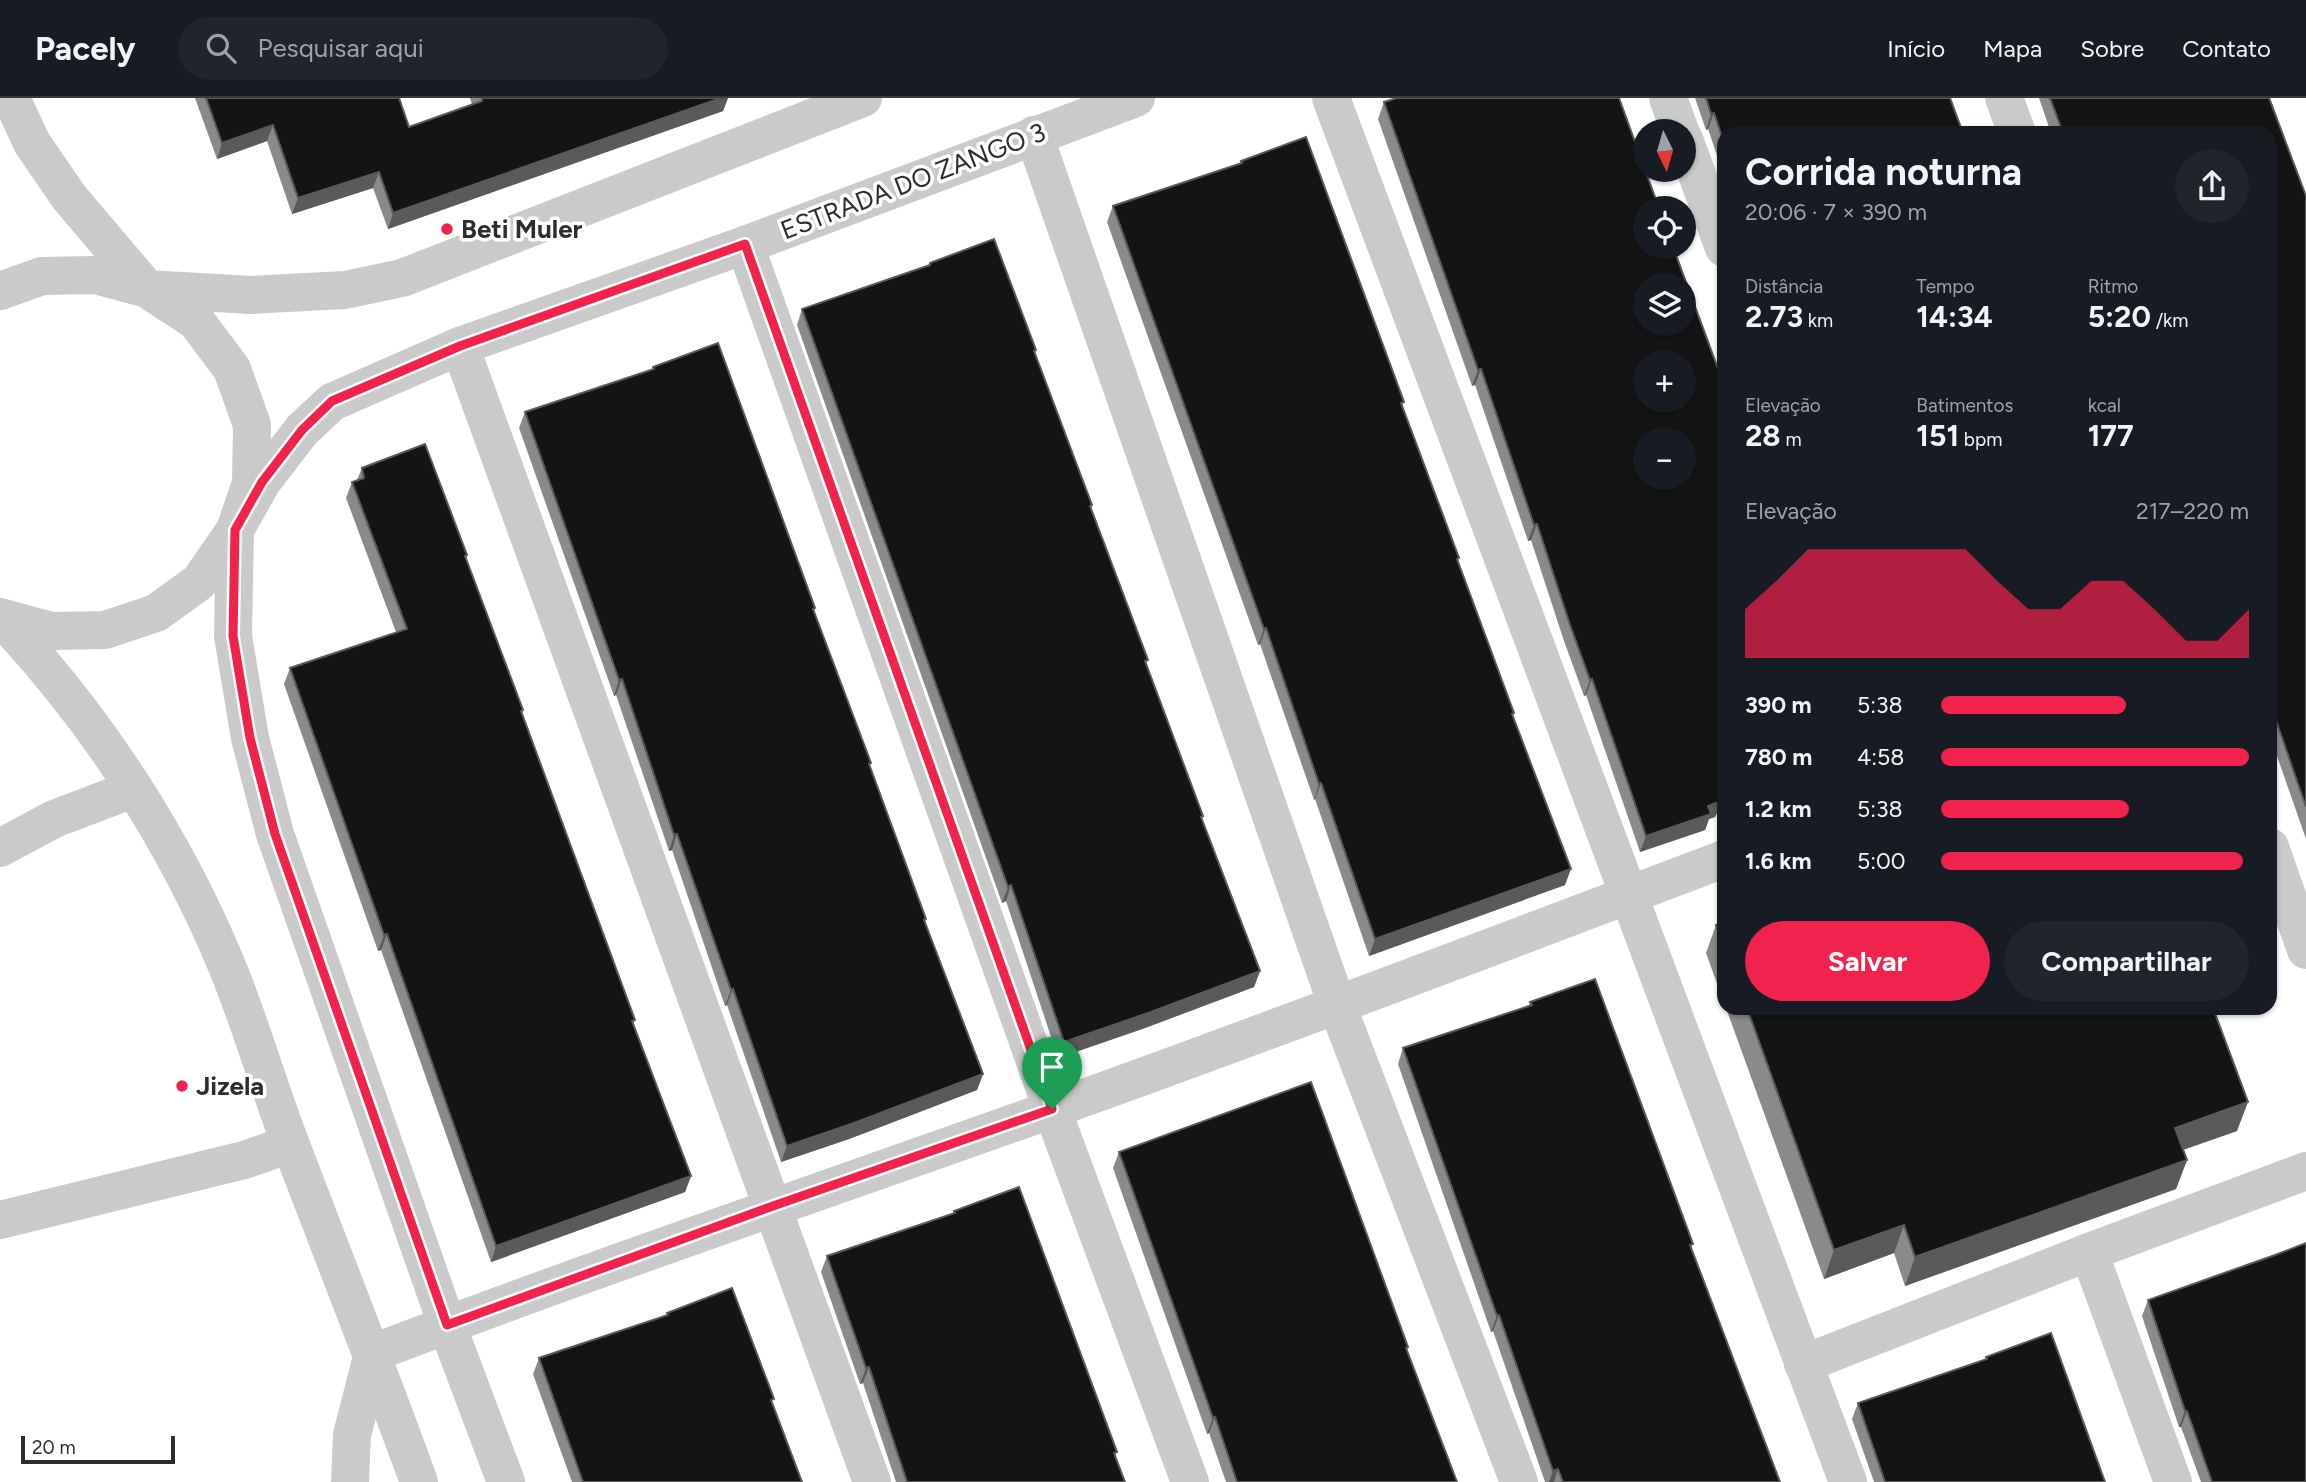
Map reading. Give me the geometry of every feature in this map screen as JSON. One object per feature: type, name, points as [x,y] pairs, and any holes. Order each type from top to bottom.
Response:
[{"type":"street","points":[[0,617],[51,631],[105,630],[156,612],[199,582],[235,530],[251,483],[252,425],[232,369],[196,321],[147,289],[69,197],[32,143],[11,98]]},
{"type":"street","points":[[0,290],[42,276],[95,275],[147,289],[251,295],[345,290],[402,278],[863,98]]},
{"type":"street","name":"ESTRADA DO ZANGO 3","points":[[235,530],[262,482],[302,430],[332,401],[460,346],[745,244],[1136,98]]},
{"type":"street","points":[[1331,98],[1848,1482]]},
{"type":"street","points":[[1668,98],[1676,119]]},
{"type":"street","points":[[2004,98],[2014,126]]},
{"type":"street","points":[[1034,135],[1337,1005],[1519,1482]]},
{"type":"street","points":[[1696,172],[1717,229]]},
{"type":"street","points":[[745,244],[1052,1109],[1190,1482]]},
{"type":"street","points":[[460,346],[872,1482]]},
{"type":"street","points":[[235,530],[233,636],[250,738],[275,834],[447,1325],[506,1482]]},
{"type":"street","points":[[0,617],[74,702],[133,789],[187,879],[229,971],[290,1143],[373,1353],[419,1482]]},
{"type":"street","points":[[0,848],[54,819],[133,789]]},
{"type":"street","points":[[373,1353],[773,1206],[1052,1109],[1337,1005],[1717,862]]},
{"type":"street","points":[[2277,866],[2306,950]]},
{"type":"street","points":[[0,1220],[244,1160],[290,1143]]},
{"type":"street","points":[[1804,1364],[2089,1252],[2306,1171]]},
{"type":"street","points":[[2089,1252],[2173,1482]]},
{"type":"street","points":[[349,1482],[352,1435],[373,1353]]},
{"type":"building","points":[[206,98],[399,98],[409,127],[482,101],[482,98],[721,98],[393,213],[379,172],[298,198],[273,125],[222,143]]},
{"type":"building","points":[[1397,98],[1619,98],[1633,136],[1633,182],[1650,182],[1655,196],[1633,196],[1633,259],[1677,259],[1683,273],[1633,273],[1633,336],[1696,336],[1696,309],[1717,366],[1717,803],[1708,806],[1711,814],[1646,836],[1481,369],[1478,370],[1384,102]]},
{"type":"building","points":[[1706,98],[1950,98],[1960,126],[1718,126],[1714,113],[1711,114]]},
{"type":"building","points":[[2050,98],[2269,98],[2306,196],[2306,807],[2277,723],[2277,126],[2060,126]]},
{"type":"building","points":[[1306,137],[1404,402],[1401,403],[1459,558],[1457,559],[1514,713],[1512,714],[1571,869],[1375,939],[1113,206],[1242,163],[1241,161]]},
{"type":"building","points":[[994,239],[1148,660],[1145,661],[1203,816],[1201,817],[1260,971],[1064,1042],[1011,885],[1008,887],[802,309],[930,265]]},
{"type":"building","points":[[718,343],[871,763],[869,764],[926,919],[924,920],[983,1074],[787,1146],[525,412],[654,369],[653,367]]},
{"type":"building","points":[[425,444],[635,1020],[632,1021],[691,1176],[496,1246],[290,668],[407,629],[352,482],[364,478],[362,468]]},
{"type":"building","points":[[1595,979],[1693,1244],[1690,1245],[1780,1482],[1563,1482],[1558,1469],[1553,1471],[1403,1048],[1532,1005],[1530,1002]]},
{"type":"building","points":[[1750,1015],[2216,1015],[2248,1102],[2175,1128],[2187,1160],[1915,1257],[1904,1225],[1834,1250]]},
{"type":"building","points":[[1311,1082],[1457,1482],[1237,1482],[1215,1417],[1213,1418],[1119,1152]]},
{"type":"building","points":[[1019,1187],[1117,1452],[1114,1453],[1125,1482],[907,1482],[869,1367],[866,1368],[827,1256],[955,1213],[954,1211]]},
{"type":"building","points":[[2306,1243],[2306,1482],[2212,1482],[2148,1300]]},
{"type":"building","points":[[732,1288],[802,1482],[583,1482],[539,1358],[668,1315],[667,1313]]},
{"type":"building","points":[[2051,1333],[2105,1482],[1885,1482],[1858,1403],[1987,1359],[1986,1357]]},
{"type":"place","name":"Beti Muler","points":[[447,229]]},
{"type":"place","name":"Jizela","points":[[182,1086]]},
{"type":"route","points":[[745,244],[1052,1109],[773,1206],[447,1325],[275,834],[250,738],[233,636],[235,530],[262,482],[302,430],[332,401],[460,346],[745,244]]}]
